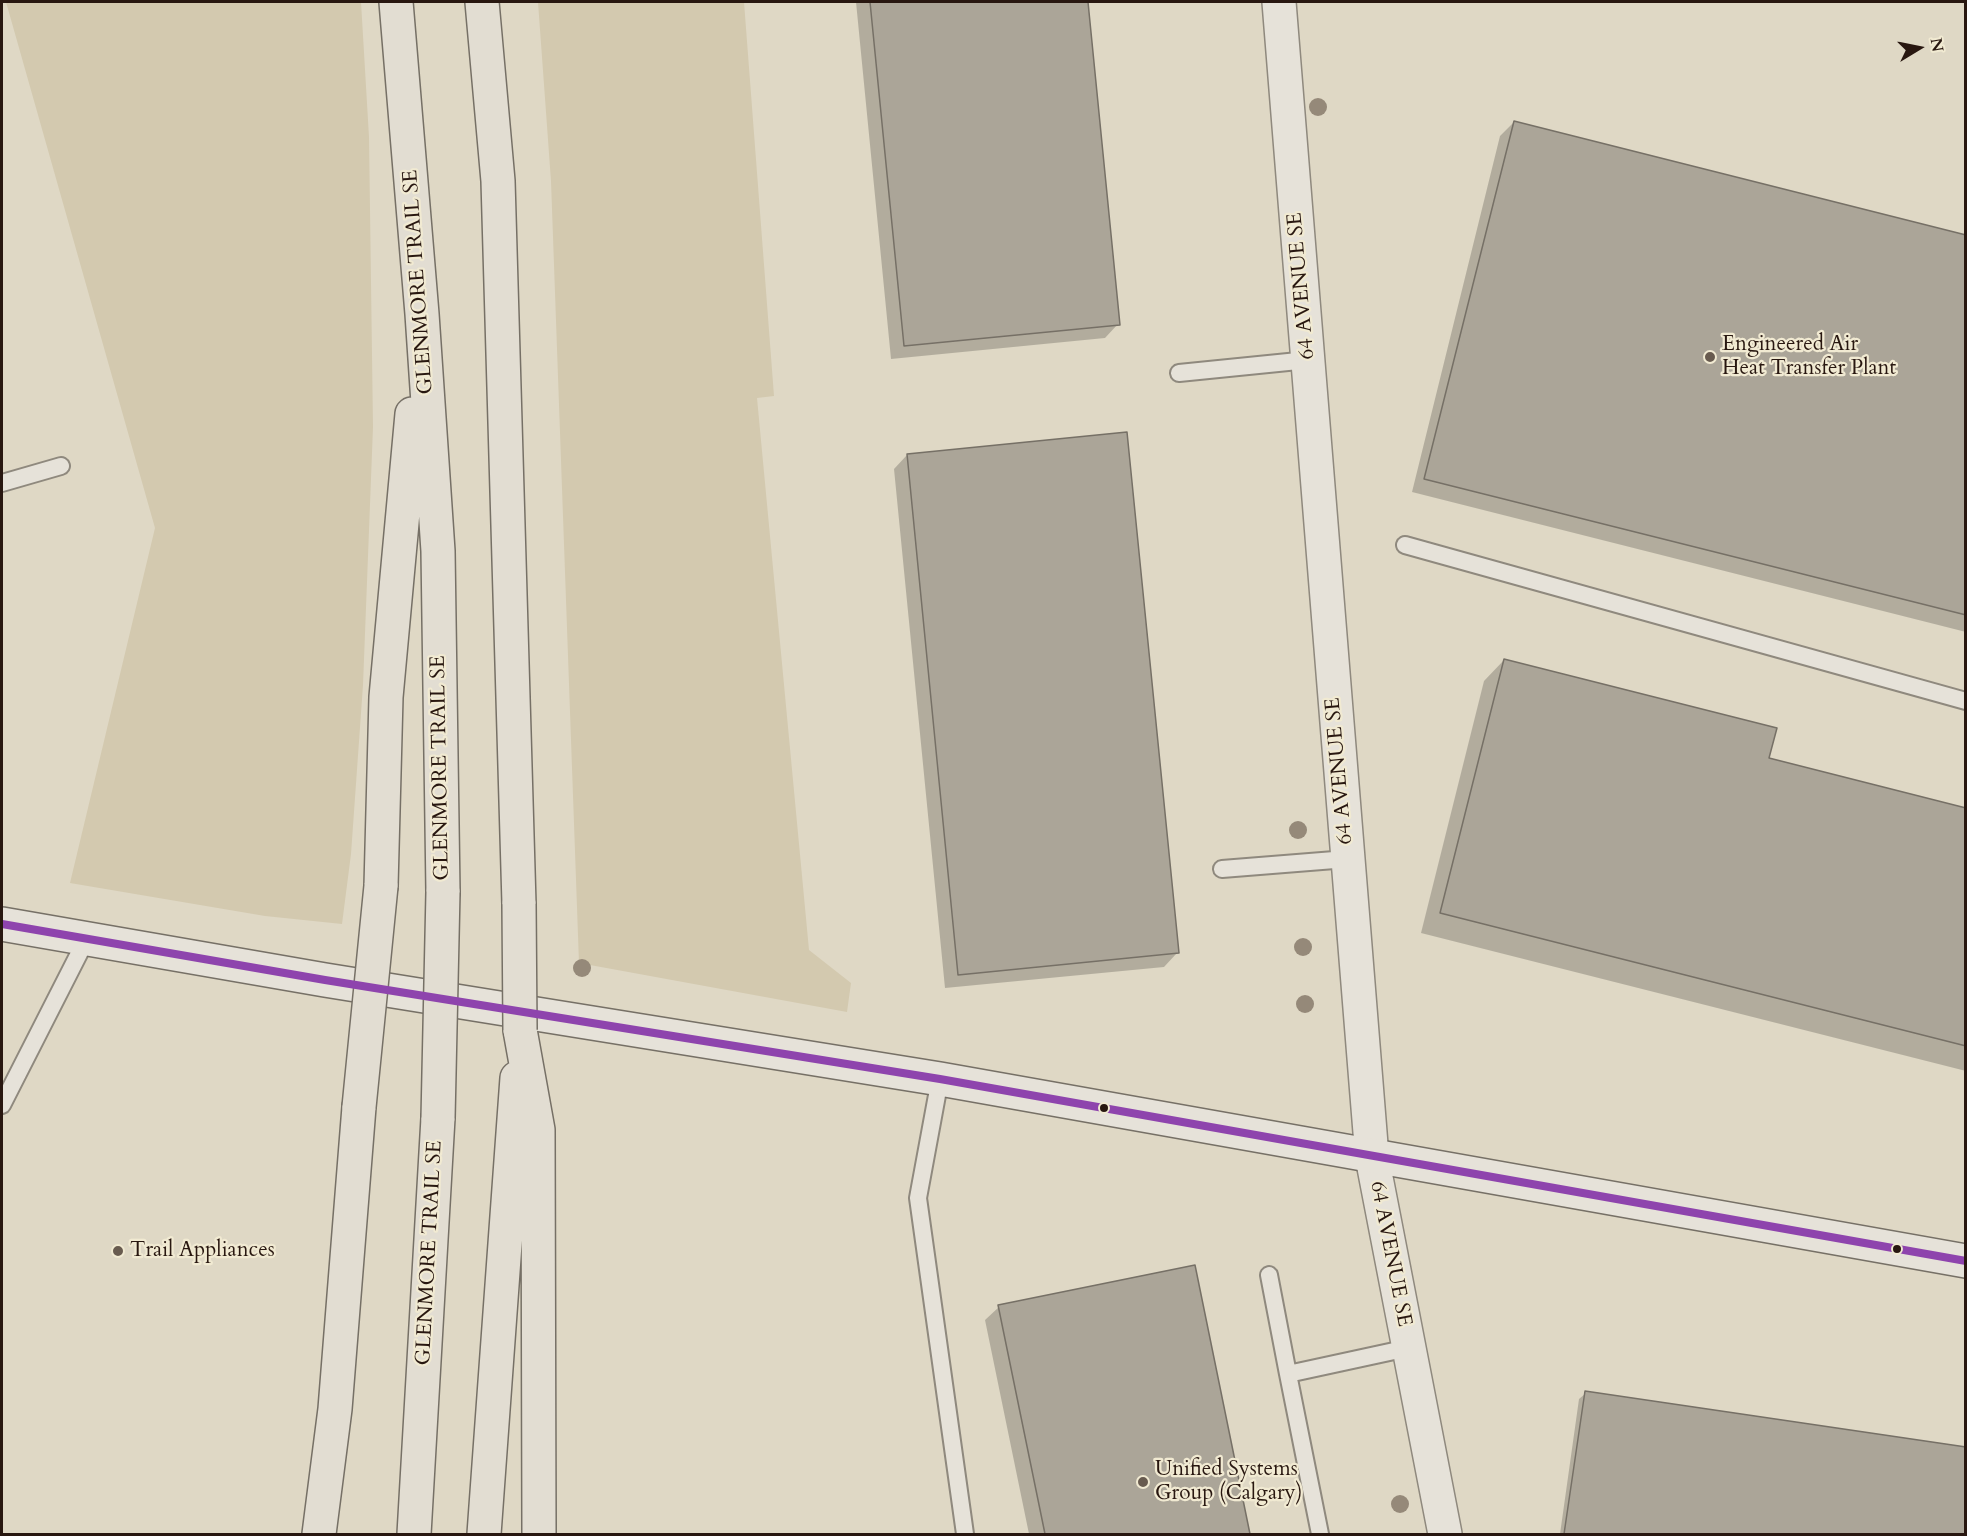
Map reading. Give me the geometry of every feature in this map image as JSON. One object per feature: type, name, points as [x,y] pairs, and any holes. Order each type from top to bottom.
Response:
[{"type":"highway","name":"GLENMORE TRAIL SE","points":[[396,2],[422,314],[438,551],[443,892],[438,1118],[414,1534]]},
{"type":"highway","points":[[482,2],[498,181],[519,904],[520,1030],[526,1129],[538,1534]]},
{"type":"highway","points":[[319,1534],[335,1408],[359,1107],[381,886],[386,697],[422,314]]},
{"type":"highway","points":[[484,1534],[526,1129]]},
{"type":"highway","points":[[310,1534],[335,1408]]},
{"type":"street","name":"64 AVENUE SE","points":[[1279,2],[1372,1157],[1445,1534]]},
{"type":"street","points":[[2,924],[337,982],[940,1079],[1965,1261]]},
{"type":"lane","points":[[1179,373],[1308,360]]},
{"type":"lane","points":[[2,483],[61,466]]},
{"type":"lane","points":[[1405,545],[1965,701]]},
{"type":"lane","points":[[1222,869],[1347,859]]},
{"type":"lane","points":[[2,1105],[87,938]]},
{"type":"lane","points":[[940,1079],[918,1198],[965,1534]]},
{"type":"lane","points":[[1269,1275],[1320,1534]]},
{"type":"lane","points":[[1288,1374],[1408,1348]]},
{"type":"shaded area","points":[[6,2],[361,2],[369,137],[373,427],[363,685],[351,854],[342,924],[265,916],[70,883],[155,528]]},
{"type":"shaded area","points":[[538,2],[744,2],[774,396],[757,398],[809,950],[851,983],[847,1012],[579,963],[551,181]]},
{"type":"building","points":[[870,2],[1088,2],[1120,325],[904,346]]},
{"type":"building","name":"Engineered Air Heat Transfer Plant","points":[[1514,121],[1966,235],[1966,615],[1424,479]]},
{"type":"building","points":[[1127,432],[1179,953],[958,975],[907,454]]},
{"type":"building","points":[[1504,659],[1777,728],[1769,758],[1966,808],[1966,1046],[1440,913]]},
{"type":"building","points":[[1195,1265],[1250,1534],[1045,1534],[998,1305]]},
{"type":"building","points":[[1585,1391],[1966,1447],[1966,1534],[1564,1534]]},
{"type":"transit line","points":[[2,924],[325,980],[940,1079],[1966,1261]]},
{"type":"place","name":"Engineered Air Heat Transfer Plant","points":[[1710,357]]},
{"type":"place","name":"Trail Appliances","points":[[118,1251]]},
{"type":"place","name":"Unified Systems Group (Calgary)","points":[[1143,1482]]}]
